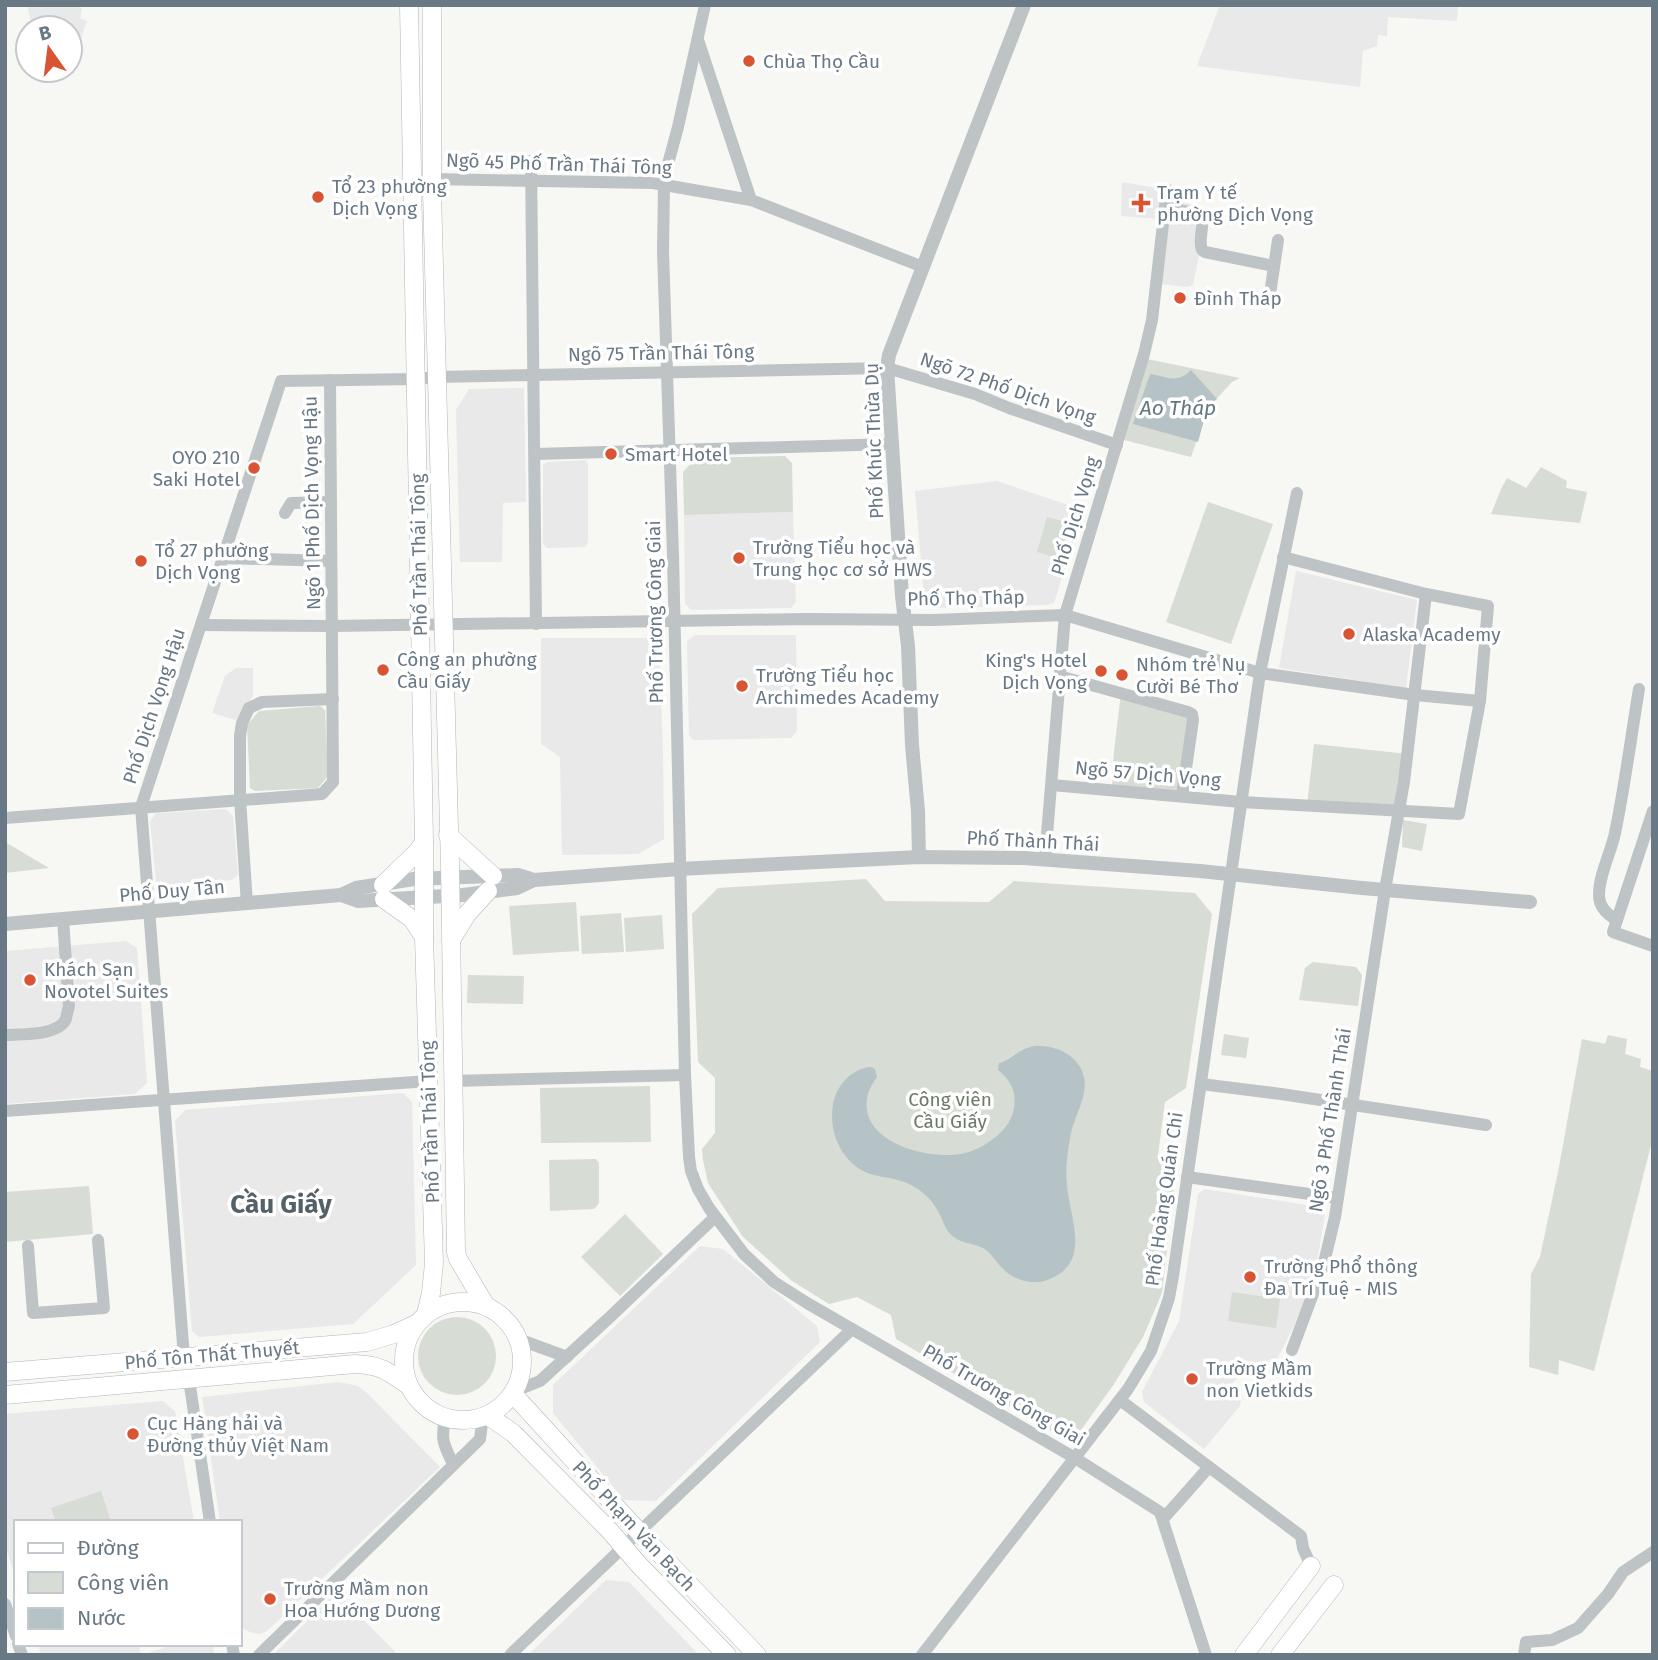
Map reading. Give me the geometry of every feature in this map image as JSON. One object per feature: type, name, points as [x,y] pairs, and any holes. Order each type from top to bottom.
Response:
[{"type":"main road","name":"Phố Trần Thái Tông","points":[[409,5],[424,937],[434,1263],[430,1293],[421,1319]]},
{"type":"main road","name":"Phố Trần Thái Tông","points":[[432,5],[432,179],[450,876],[456,1252],[486,1306]]},
{"type":"main road","points":[[412,179],[432,179]]},
{"type":"main road","points":[[448,835],[491,883],[451,940]]},
{"type":"main road","points":[[424,842],[384,892],[412,919],[424,937]]},
{"type":"main road","points":[[434,1263],[458,1259]]},
{"type":"main road","points":[[459,1301],[486,1306],[506,1319],[518,1339],[522,1364],[514,1393],[496,1410],[485,1416],[461,1420],[445,1418],[424,1406],[415,1397],[404,1374],[404,1348],[421,1319],[435,1308],[459,1301]]},
{"type":"main road","name":"Phố Tôn Thất Thuyết","points":[[5,1372],[367,1342],[394,1334],[421,1319]]},
{"type":"main road","points":[[152,1360],[155,1382]]},
{"type":"main road","name":"Phố Tôn Thất Thuyết","points":[[5,1395],[355,1364],[379,1366],[409,1386]]},
{"type":"main road","name":"Phố Phạm Văn Bạch","points":[[514,1393],[639,1532],[757,1655]]},
{"type":"main road","points":[[513,1433],[532,1415]]},
{"type":"main road","name":"Phố Phạm Văn Bạch","points":[[485,1416],[513,1433],[727,1655]]},
{"type":"main road","points":[[1244,1655],[1311,1566]]},
{"type":"main road","points":[[1280,1655],[1334,1585]]},
{"type":"main road","points":[[1271,1620],[1295,1636]]},
{"type":"street","name":"Phố Trương Công Giai","points":[[705,5],[664,186],[663,251],[685,1075],[691,1171],[698,1189],[715,1217],[744,1254],[769,1278],[804,1302],[1075,1458],[1154,1507],[1163,1519]]},
{"type":"street","name":"Phố Khúc Thừa Dụ","points":[[919,857],[887,368],[889,355],[1024,5]]},
{"type":"street","points":[[697,40],[751,200]]},
{"type":"street","points":[[531,161],[536,624]]},
{"type":"street","name":"Ngõ 45 Phố Trần Thái Tông","points":[[432,179],[653,183],[751,200],[923,267]]},
{"type":"street","name":"Phố Dịch Vọng","points":[[1045,859],[1065,615],[1144,354],[1152,320],[1167,189]]},
{"type":"street","points":[[1166,207],[1202,217],[1202,250],[1274,266]]},
{"type":"street","points":[[1270,294],[1278,240]]},
{"type":"street","name":"Ngõ 75 Trần Thái Tông","points":[[416,379],[534,374],[887,368]]},
{"type":"street","name":"Ngõ 72 Phố Dịch Vọng","points":[[887,368],[975,394],[1117,445]]},
{"type":"street","name":"Phố Dịch Vọng Hậu","points":[[184,1357],[141,807],[281,381],[416,379]]},
{"type":"street","name":"Ngõ 1 Phố Dịch Vọng Hậu","points":[[5,818],[322,794],[333,782],[330,380]]},
{"type":"street","points":[[535,454],[892,444]]},
{"type":"street","name":"Phố Hoàng Quán Chi","points":[[922,1655],[1120,1400],[1152,1351],[1164,1317],[1171,1287],[1260,673],[1297,493]]},
{"type":"street","points":[[285,513],[291,503],[331,502]]},
{"type":"street","points":[[1283,556],[1426,594],[1488,606],[1480,701]]},
{"type":"street","points":[[223,558],[331,561]]},
{"type":"street","name":"Ngõ 3 Phố Thành Thái","points":[[1292,1350],[1323,1268],[1335,1217],[1385,890],[1406,773],[1426,594]]},
{"type":"street","name":"Phố Thọ Tháp","points":[[201,625],[934,620],[1065,615],[1260,673],[1415,695],[1480,701]]},
{"type":"street","points":[[1059,676],[1192,715],[1182,796]]},
{"type":"street","points":[[1639,688],[1619,814],[1599,898],[1615,926],[1653,946]]},
{"type":"street","points":[[247,904],[240,799],[242,723],[249,708],[262,702],[333,699]]},
{"type":"street","name":"Ngõ 57 Dịch Vọng","points":[[1052,785],[1241,802],[1459,814],[1480,701]]},
{"type":"street","points":[[1615,926],[1653,811]]},
{"type":"street","name":"Phố Thành Thái","points":[[424,898],[450,895],[518,875],[534,880],[679,869],[919,857],[1045,859],[1385,890],[1533,898]]},
{"type":"street","name":"Phố Thành Thái","points":[[424,878],[450,876],[491,883]]},
{"type":"street","name":"Phố Duy Tân","points":[[384,892],[424,878]]},
{"type":"street","name":"Phố Duy Tân","points":[[5,924],[341,895],[356,888],[424,898]]},
{"type":"street","points":[[5,1035],[51,1031],[60,1027],[66,1019],[69,1007],[63,919]]},
{"type":"street","points":[[453,1081],[685,1075]]},
{"type":"street","points":[[5,1111],[429,1081]]},
{"type":"street","points":[[1201,1084],[1486,1125]]},
{"type":"street","points":[[1187,1177],[1338,1198]]},
{"type":"street","points":[[514,1393],[540,1381],[568,1357],[715,1217]]},
{"type":"street","points":[[28,1246],[33,1313],[104,1308],[98,1240]]},
{"type":"street","points":[[510,1655],[852,1329]]},
{"type":"street","points":[[518,1339],[568,1357]]},
{"type":"street","points":[[189,1379],[210,1520]]},
{"type":"street","points":[[1120,1400],[1301,1536],[1311,1566]]},
{"type":"street","points":[[259,1655],[480,1439],[485,1416]]},
{"type":"street","points":[[445,1418],[443,1443],[453,1464]]},
{"type":"street","points":[[1206,1655],[1163,1519],[1209,1467]]},
{"type":"street","points":[[1524,1655],[1526,1643],[1552,1640],[1578,1628],[1623,1572],[1653,1552]]},
{"type":"street","points":[[5,1604],[14,1630]]},
{"type":"shaded area","points":[[27,5],[74,5],[82,8],[81,14],[29,14]]},
{"type":"shaded area","points":[[1220,5],[1458,5],[1457,21],[1388,17],[1387,36],[1378,35],[1377,46],[1363,51],[1360,87],[1197,66]]},
{"type":"shaded area","name":"Trạm Y tế phường Dịch Vọng","points":[[1122,182],[1162,189],[1158,219],[1121,216]]},
{"type":"shaded area","points":[[1170,197],[1208,211],[1193,285],[1187,287],[1161,284]]},
{"type":"shaded area","points":[[524,388],[526,502],[503,503],[502,562],[460,562],[456,410],[469,389]]},
{"type":"shaded area","points":[[586,460],[588,542],[585,547],[547,548],[543,544],[543,465],[547,462]]},
{"type":"shaded area","points":[[997,481],[1083,510],[1054,603],[933,608],[924,596],[915,491]]},
{"type":"shaded area","name":"Trường Tiểu học và Trung học cơ sở HWS","points":[[793,512],[796,602],[791,608],[691,610],[685,603],[684,515]]},
{"type":"shaded area","name":"Alaska Academy","points":[[1296,571],[1417,600],[1406,688],[1279,668]]},
{"type":"shaded area","name":"Trường Tiểu học Archimedes Academy","points":[[695,635],[796,635],[797,731],[791,738],[693,740],[689,735],[687,641]]},
{"type":"shaded area","points":[[541,638],[651,638],[659,645],[664,839],[638,854],[562,855],[560,757],[541,744]]},
{"type":"shaded area","points":[[236,668],[253,668],[253,696],[236,720],[212,713],[225,676]]},
{"type":"shaded area","points":[[226,809],[233,816],[238,875],[232,880],[165,886],[156,881],[150,821],[156,813]]},
{"type":"shaded area","points":[[126,941],[137,948],[147,1083],[135,1094],[5,1104],[5,951]]},
{"type":"shaded area","points":[[403,1093],[412,1102],[416,1265],[353,1324],[199,1337],[192,1331],[175,1121],[185,1110]]},
{"type":"shaded area","name":"Trường Phổ thông Đa Trí Tuệ - MIS","points":[[1204,1189],[1320,1207],[1325,1215],[1309,1291],[1291,1332],[1277,1359],[1257,1365],[1236,1363],[1243,1370],[1229,1388],[1241,1397],[1240,1406],[1204,1449],[1144,1402],[1142,1392],[1179,1321],[1198,1194]]},
{"type":"shaded area","points":[[700,1246],[723,1249],[817,1326],[820,1342],[656,1501],[624,1500],[553,1413],[553,1385]]},
{"type":"shaded area","points":[[339,1382],[358,1386],[440,1467],[267,1631],[252,1633],[242,1628],[242,1520],[220,1520],[202,1397]]},
{"type":"shaded area","points":[[163,1401],[175,1411],[194,1520],[14,1520],[14,1571],[5,1546],[5,1414]]},
{"type":"shaded area","points":[[606,1580],[629,1582],[699,1655],[528,1655]]},
{"type":"shaded area","points":[[336,1592],[398,1655],[273,1655]]},
{"type":"shaded area","points":[[39,1646],[139,1646],[141,1655],[41,1655]]},
{"type":"shaded area","points":[[169,1646],[213,1646],[214,1655],[143,1655]]},
{"type":"green space","points":[[1147,359],[1240,378],[1232,382],[1208,408],[1191,457],[1124,440]]},
{"type":"green space","points":[[785,456],[792,463],[793,512],[684,515],[683,472],[696,458]]},
{"type":"green space","points":[[1541,467],[1567,481],[1566,488],[1587,492],[1580,523],[1491,514],[1507,478],[1526,488]]},
{"type":"green space","points":[[1208,502],[1273,524],[1231,644],[1166,622]]},
{"type":"green space","points":[[1047,517],[1070,523],[1060,559],[1037,552]]},
{"type":"green space","points":[[1121,693],[1188,712],[1182,796],[1112,790]]},
{"type":"green space","points":[[320,706],[325,710],[328,776],[318,788],[255,791],[250,788],[247,725],[259,711]]},
{"type":"green space","points":[[1314,744],[1408,754],[1398,811],[1307,805]]},
{"type":"green space","points":[[1403,820],[1427,824],[1422,851],[1402,847]]},
{"type":"green space","points":[[5,842],[49,868],[5,873]]},
{"type":"green space","name":"Công viên Cầu Giấy","points":[[866,879],[885,901],[989,902],[1014,881],[1195,893],[1212,914],[1186,1088],[1165,1102],[1158,1155],[1174,1187],[1162,1293],[1143,1337],[1081,1430],[1051,1431],[896,1339],[891,1315],[857,1297],[829,1304],[792,1281],[743,1237],[708,1183],[702,1149],[715,1133],[715,1078],[698,1062],[692,914],[718,888]]},
{"type":"green space","points":[[576,902],[579,951],[513,955],[509,906]]},
{"type":"green space","points":[[621,913],[624,952],[582,954],[580,916]]},
{"type":"green space","points":[[662,915],[664,949],[626,952],[624,918]]},
{"type":"green space","points":[[1313,962],[1356,967],[1362,975],[1358,1006],[1299,1000],[1305,968]]},
{"type":"green space","points":[[468,975],[524,976],[523,1004],[467,1003]]},
{"type":"green space","points":[[1224,1034],[1249,1038],[1246,1058],[1221,1055]]},
{"type":"green space","points":[[1608,1035],[1627,1039],[1625,1054],[1641,1059],[1640,1067],[1653,1071],[1653,1137],[1594,1371],[1559,1360],[1558,1375],[1529,1367],[1531,1274],[1540,1257],[1582,1039],[1605,1044]]},
{"type":"green space","points":[[650,1086],[651,1142],[541,1143],[540,1088]]},
{"type":"green space","points":[[596,1159],[599,1163],[599,1203],[594,1209],[550,1211],[549,1160]]},
{"type":"green space","points":[[89,1186],[93,1234],[5,1242],[5,1192]]},
{"type":"green space","points":[[625,1214],[663,1254],[620,1296],[581,1257]]},
{"type":"green space","points":[[1232,1292],[1280,1299],[1276,1328],[1228,1321]]},
{"type":"green space","points":[[449,1317],[465,1317],[479,1323],[490,1334],[496,1348],[496,1364],[490,1378],[479,1389],[465,1395],[449,1395],[435,1389],[424,1378],[418,1364],[418,1348],[424,1334],[435,1323]]},
{"type":"green space","points":[[101,1491],[110,1520],[55,1520],[51,1508]]},
{"type":"water","name":"Ao Tháp","points":[[1191,370],[1217,399],[1208,406],[1198,442],[1133,424],[1150,374],[1177,378]]},
{"type":"water","points":[[1034,1046],[1054,1048],[1071,1057],[1083,1072],[1085,1081],[1083,1097],[1071,1133],[1067,1165],[1075,1248],[1065,1269],[1040,1282],[1013,1276],[983,1248],[951,1235],[937,1209],[919,1190],[901,1181],[865,1172],[856,1166],[842,1151],[832,1121],[834,1100],[843,1082],[853,1073],[871,1067],[875,1069],[877,1077],[869,1091],[867,1108],[872,1123],[882,1135],[914,1151],[950,1155],[970,1152],[998,1135],[1012,1115],[1015,1101],[1013,1091],[1006,1077],[998,1070],[999,1063]]},
{"type":"place","name":"Chùa Thọ Cầu","points":[[749,61]]},
{"type":"place","name":"Tổ 23 phường Dịch Vọng","points":[[318,197]]},
{"type":"place","name":"Trạm Y tế phường Dịch Vọng","points":[[1141,203]]},
{"type":"place","name":"Đình Tháp","points":[[1180,298]]},
{"type":"place","name":"Smart Hotel","points":[[611,454]]},
{"type":"place","name":"OYO 210 Saki Hotel","points":[[254,468]]},
{"type":"place","name":"Trường Tiểu học và Trung học cơ sở HWS","points":[[739,558]]},
{"type":"place","name":"Tổ 27 phường Dịch Vọng","points":[[141,561]]},
{"type":"place","name":"Alaska Academy","points":[[1349,634]]},
{"type":"place","name":"Công an phường Cầu Giấy","points":[[383,670]]},
{"type":"place","name":"King's Hotel Dịch Vọng","points":[[1101,671]]},
{"type":"place","name":"Nhóm trẻ Nụ Cười Bé Thơ","points":[[1122,675]]},
{"type":"place","name":"Trường Tiểu học Archimedes Academy","points":[[742,686]]},
{"type":"place","name":"Khách Sạn Novotel Suites","points":[[30,980]]},
{"type":"place","name":"Trường Phổ thông Đa Trí Tuệ - MIS","points":[[1250,1277]]},
{"type":"place","name":"Trường Mầm non Vietkids","points":[[1192,1379]]},
{"type":"place","name":"Cục Hàng hải và Đường thủy Việt Nam","points":[[133,1434]]},
{"type":"place","name":"Trường Mầm non Hoa Hướng Dương","points":[[270,1599]]},
{"type":"district","name":"Cầu Giấy","points":[[281,1204]]}]
